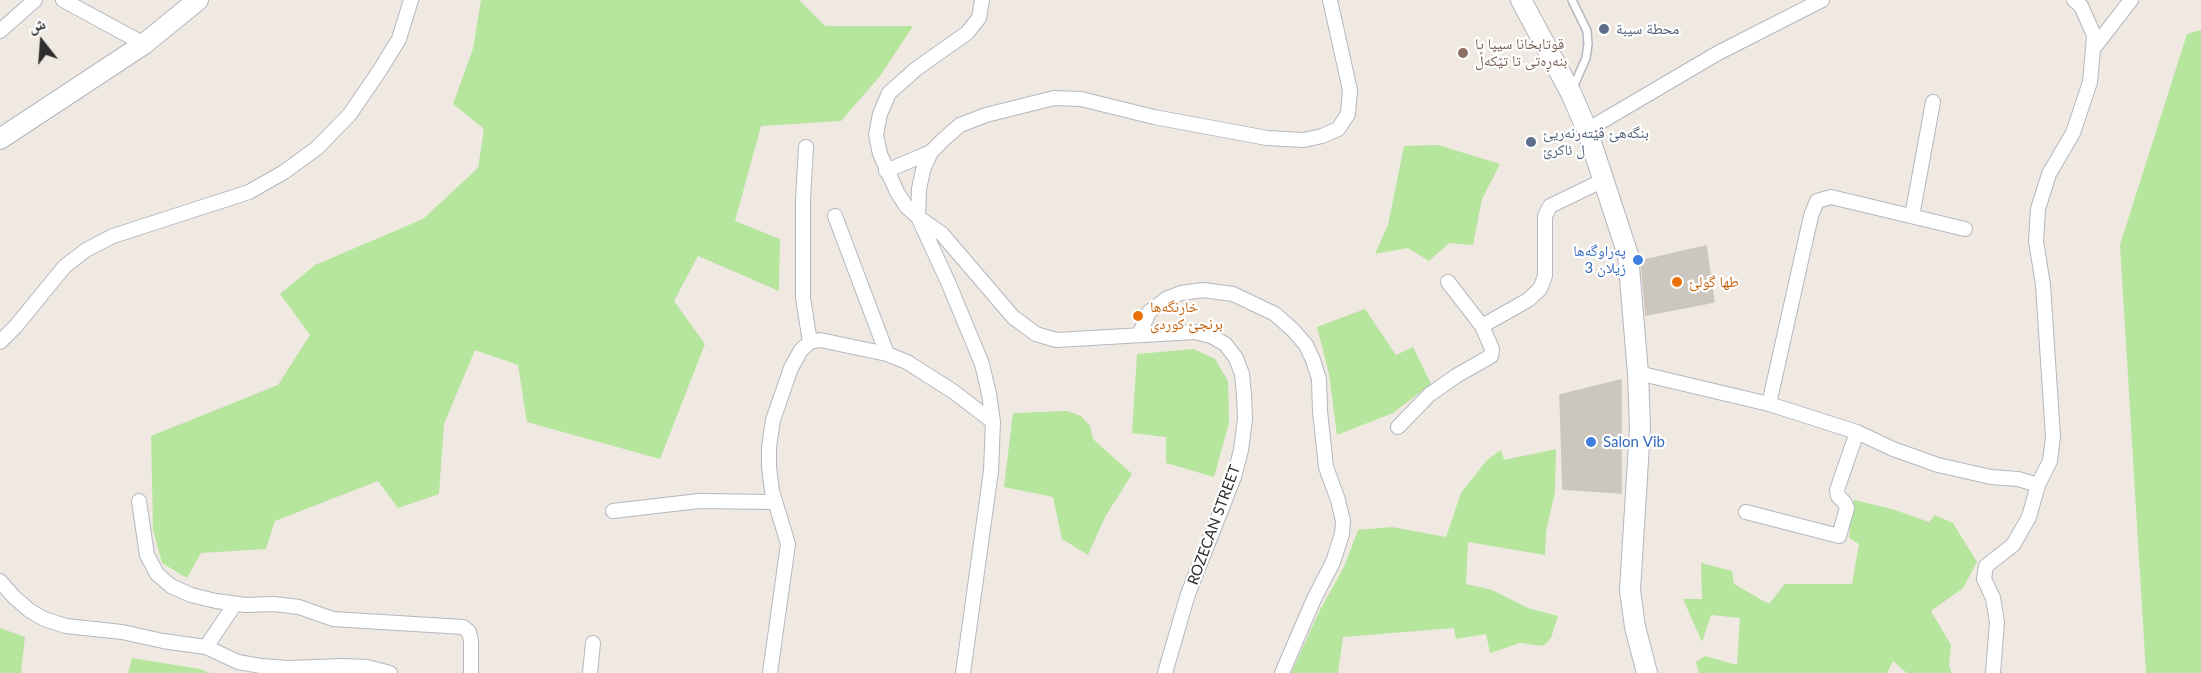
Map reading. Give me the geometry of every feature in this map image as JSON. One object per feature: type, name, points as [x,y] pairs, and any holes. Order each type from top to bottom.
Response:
[{"type":"street","points":[[0,31],[35,0]]},
{"type":"street","points":[[63,0],[144,44]]},
{"type":"street","points":[[0,139],[144,44],[198,0]]},
{"type":"street","points":[[0,342],[16,327],[65,266],[86,250],[113,236],[249,192],[284,172],[317,148],[350,114],[380,70],[399,39],[411,0]]},
{"type":"street","points":[[918,217],[906,207],[886,171],[876,135],[880,114],[889,93],[916,69],[967,33],[979,18],[982,0]]},
{"type":"street","points":[[886,171],[931,152],[960,125],[1020,105],[1054,98],[1081,99],[1164,120],[1267,138],[1304,140],[1322,136],[1338,129],[1348,114],[1350,90],[1330,0]]},
{"type":"street","points":[[1521,0],[1571,93],[1587,130],[1628,255],[1638,373],[1640,428],[1630,590],[1635,627],[1647,673]]},
{"type":"street","points":[[1587,130],[1718,53],[1822,0]]},
{"type":"street","points":[[1994,673],[1997,622],[1994,598],[1984,579],[1986,566],[2013,545],[2029,517],[2038,484],[2050,461],[2053,437],[2043,285],[2036,241],[2038,209],[2049,174],[2073,133],[2090,82],[2094,35],[2081,6],[2074,0]]},
{"type":"street","points":[[2093,49],[2131,0]]},
{"type":"street","points":[[1912,216],[1933,102]]},
{"type":"street","points":[[807,147],[803,200],[803,298],[810,342]]},
{"type":"street","points":[[931,152],[923,170],[919,189],[918,217],[982,364],[993,422],[991,471],[963,673]]},
{"type":"street","points":[[1482,326],[1528,300],[1540,289],[1545,276],[1545,216],[1550,206],[1604,180]]},
{"type":"street","points":[[1769,404],[1811,216],[1817,201],[1831,197],[1965,229]]},
{"type":"street","points":[[835,216],[887,354]]},
{"type":"street","name":"ROZECAN STREET","points":[[918,217],[936,228],[1013,317],[1036,334],[1056,339],[1195,332],[1211,336],[1225,344],[1236,358],[1242,374],[1245,419],[1234,477],[1188,594],[1165,673]]},
{"type":"street","points":[[1398,427],[1429,395],[1491,356],[1492,349],[1482,326],[1448,282]]},
{"type":"street","points":[[1139,335],[1149,312],[1166,299],[1181,293],[1203,290],[1233,294],[1275,314],[1306,345],[1313,360],[1319,379],[1324,457],[1343,521],[1342,534],[1333,562],[1314,599],[1282,673]]},
{"type":"street","points":[[770,673],[788,544],[775,502],[769,467],[773,420],[791,368],[801,350],[810,342],[820,340],[887,354],[907,362],[954,392],[993,422]]},
{"type":"street","points":[[1638,373],[1769,404],[1857,432],[1893,449],[1938,465],[1991,477],[2018,479],[2038,484]]},
{"type":"street","points":[[1746,512],[1839,536],[1847,508],[1838,496],[1837,490],[1857,432]]},
{"type":"street","points":[[139,501],[147,555],[157,574],[171,586],[191,595],[235,604],[274,604],[299,607],[333,620],[463,627],[469,632],[471,641],[471,673]]},
{"type":"street","points":[[613,511],[699,501],[775,502]]},
{"type":"street","points":[[0,580],[29,610],[66,626],[122,632],[163,641],[206,646],[238,662],[261,666],[287,668],[356,666],[390,673]]},
{"type":"street","points":[[206,646],[235,604]]},
{"type":"street","points":[[590,673],[593,643]]},
{"type":"lane","points":[[1571,93],[1586,58],[1588,44],[1587,31],[1572,0]]},
{"type":"green space","points":[[481,0],[799,0],[825,26],[913,26],[880,76],[841,121],[761,126],[735,221],[780,239],[779,291],[698,256],[674,301],[705,344],[660,459],[527,422],[518,365],[475,350],[444,424],[439,494],[398,508],[378,481],[275,521],[266,549],[201,553],[187,578],[162,563],[153,530],[151,436],[278,385],[310,335],[280,294],[315,265],[423,219],[478,168],[484,129],[453,104],[473,49]]},
{"type":"green space","points":[[2201,30],[2201,673],[2146,673],[2120,245],[2187,34]]},
{"type":"green space","points":[[1438,145],[1500,164],[1482,199],[1473,245],[1449,243],[1429,261],[1408,248],[1375,254],[1388,225],[1404,146]]},
{"type":"green space","points":[[1365,309],[1396,355],[1413,347],[1431,384],[1393,413],[1337,435],[1329,374],[1317,327]]},
{"type":"green space","points":[[1194,349],[1215,359],[1228,381],[1229,423],[1214,477],[1166,463],[1166,437],[1132,433],[1137,354]]},
{"type":"green space","points":[[1067,411],[1081,416],[1090,426],[1093,439],[1132,474],[1105,517],[1088,555],[1062,539],[1053,497],[1004,487],[1013,413]]},
{"type":"green space","points":[[1556,449],[1555,492],[1546,532],[1545,555],[1468,542],[1466,584],[1492,590],[1528,608],[1558,616],[1551,638],[1543,646],[1520,643],[1490,653],[1486,634],[1456,639],[1454,628],[1343,637],[1338,673],[1291,673],[1320,610],[1344,567],[1358,530],[1392,527],[1446,537],[1461,493],[1487,460],[1501,450],[1504,460]]},
{"type":"green space","points":[[1854,500],[1892,509],[1929,522],[1935,515],[1953,523],[1977,562],[1963,588],[1931,611],[1951,645],[1949,666],[1952,673],[1907,673],[1893,661],[1887,673],[1699,673],[1696,662],[1705,656],[1737,665],[1740,618],[1711,615],[1702,642],[1683,599],[1702,599],[1701,563],[1732,571],[1734,584],[1769,604],[1785,584],[1852,584],[1859,544],[1849,538],[1850,527],[1846,524]]},
{"type":"green space","points":[[0,628],[25,637],[21,673],[0,673]]},
{"type":"green space","points":[[132,658],[200,669],[210,673],[128,673]]},
{"type":"building","name":"طها گولێ","points":[[1706,246],[1714,302],[1646,315],[1641,261]]},
{"type":"building","name":"Salon Vib","points":[[1621,380],[1621,493],[1563,489],[1560,395]]},
{"type":"place","name":"محطة سيبة","points":[[1604,29]]},
{"type":"place","name":"قوتابخانا سیپا یا بنەڕەتی تا تێکەڵ","points":[[1463,53]]},
{"type":"place","name":"بنگەهێ ڤێتەرنەریێ ل ئاکرێ","points":[[1531,142]]},
{"type":"place","name":"پەراوگەها زیلان 3","points":[[1638,260]]},
{"type":"place","name":"طها گولێ","points":[[1677,282]]},
{"type":"place","name":"خارنگەها برنجێ کوردی","points":[[1138,316]]},
{"type":"place","name":"Salon Vib","points":[[1591,442]]}]
